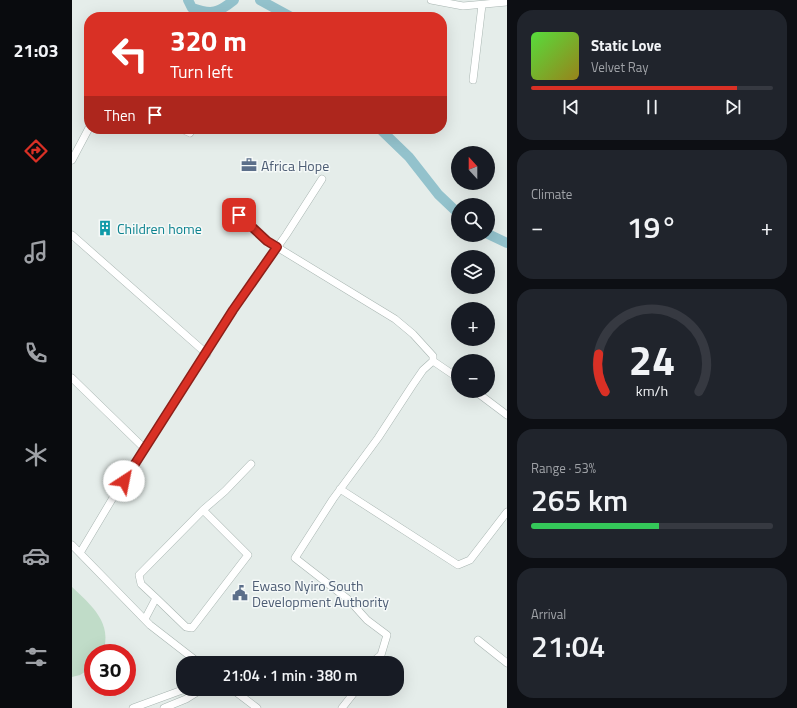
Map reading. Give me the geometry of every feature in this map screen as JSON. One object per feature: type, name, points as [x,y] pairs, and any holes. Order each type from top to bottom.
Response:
[{"type":"street","points":[[431,0],[450,5],[482,5],[507,2]]},
{"type":"street","points":[[473,80],[479,46],[482,5]]},
{"type":"street","points":[[72,160],[86,134]]},
{"type":"street","points":[[80,553],[116,491],[207,354],[233,310],[322,179]]},
{"type":"street","points":[[239,215],[267,241],[395,319],[413,334],[433,356],[433,362],[424,370],[378,438],[340,489],[295,558],[349,600],[368,620],[387,635],[380,656]]},
{"type":"street","points":[[72,235],[207,354]]},
{"type":"street","points":[[433,362],[451,374]]},
{"type":"street","points":[[72,378],[145,449]]},
{"type":"street","points":[[484,398],[507,415]]},
{"type":"street","points":[[203,510],[248,554],[192,628],[182,624],[141,584],[139,574],[203,510],[225,491],[251,464]]},
{"type":"street","points":[[340,489],[458,565],[470,560],[507,512]]},
{"type":"street","points":[[72,545],[145,619],[190,656]]},
{"type":"street","points":[[145,619],[156,598]]},
{"type":"street","points":[[478,640],[507,663]]},
{"type":"street","points":[[137,707],[176,693]]},
{"type":"street","points":[[164,708],[187,696]]},
{"type":"street","points":[[241,696],[257,708]]},
{"type":"street","points":[[342,708],[351,696]]},
{"type":"street","points":[[157,700],[160,708]]},
{"type":"green space","points":[[72,587],[87,601],[99,616],[103,624],[105,642],[105,644],[84,644],[84,673],[72,677]]},
{"type":"waterway","points":[[188,0],[192,8],[205,12],[214,12],[224,8],[234,0]]},
{"type":"waterway","points":[[260,0],[282,12]]},
{"type":"waterway","points":[[385,134],[409,157],[438,194],[451,206]]},
{"type":"waterway","points":[[495,237],[507,243]]},
{"type":"place","name":"Africa Hope","points":[[249,165]]},
{"type":"place","name":"Children home","points":[[105,228]]},
{"type":"place","name":"Ewaso Nyiro South Development Authority","points":[[240,593]]},
{"type":"route","points":[[124,481],[207,354],[233,310],[277,247],[267,241],[239,215]]}]
